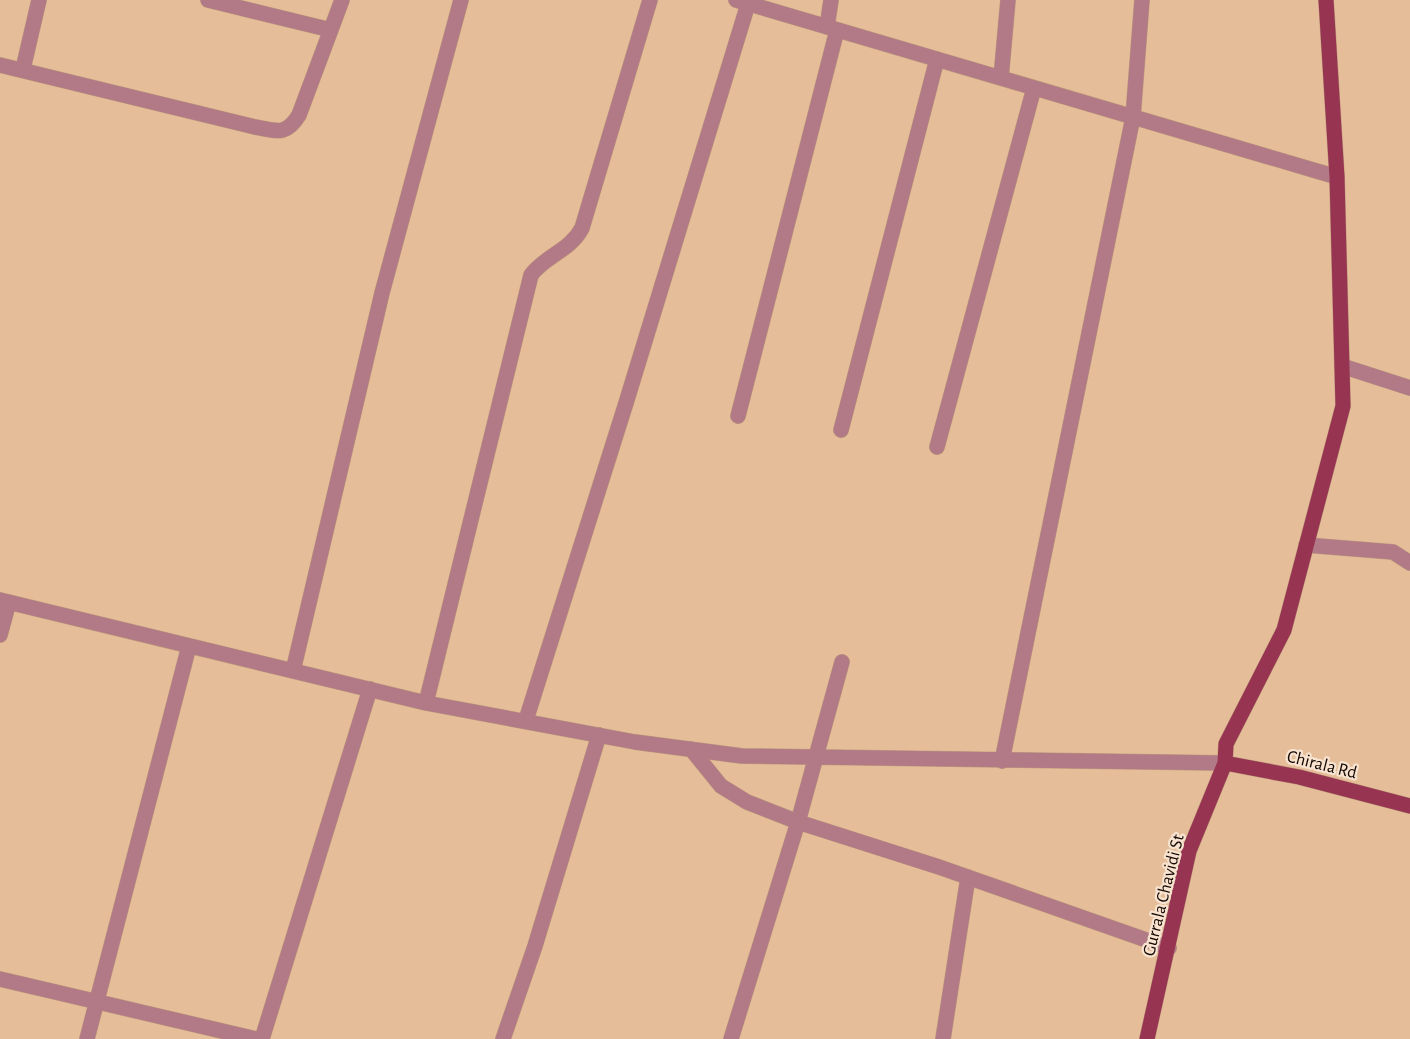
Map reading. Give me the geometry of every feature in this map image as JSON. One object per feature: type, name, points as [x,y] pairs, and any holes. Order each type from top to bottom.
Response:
[{"type":"main road","name":"Gurrala Chavidi St","points":[[1147,1039],[1169,948],[1189,851],[1225,763],[1226,744],[1284,630],[1343,406],[1337,177],[1326,0]]},
{"type":"main road","name":"Chirala Rd","points":[[1225,763],[1299,777],[1410,806]]},
{"type":"street","points":[[23,69],[39,0]]},
{"type":"street","points":[[208,0],[331,30]]},
{"type":"street","points":[[0,65],[23,69],[255,127],[282,131],[292,126],[299,115],[342,0]]},
{"type":"street","points":[[293,671],[382,293],[461,0]]},
{"type":"street","points":[[426,703],[531,275],[538,265],[562,252],[576,240],[582,228],[650,0]]},
{"type":"street","points":[[738,416],[832,28],[831,0]]},
{"type":"street","points":[[1001,78],[1008,0]]},
{"type":"street","points":[[1002,761],[1133,117],[1142,0]]},
{"type":"street","points":[[526,720],[626,403],[742,2],[1337,177]]},
{"type":"street","points":[[842,430],[937,59]]},
{"type":"street","points":[[937,447],[1034,88]]},
{"type":"street","points":[[1342,366],[1410,388]]},
{"type":"street","points":[[1306,545],[1393,552],[1410,563]]},
{"type":"street","points":[[0,635],[4,601],[426,703],[526,720],[635,742],[742,756],[1225,763]]},
{"type":"street","points":[[87,1039],[189,646]]},
{"type":"street","points":[[731,1039],[798,822],[842,662]]},
{"type":"street","points":[[262,1039],[370,689]]},
{"type":"street","points":[[503,1039],[534,946],[599,735]]},
{"type":"street","points":[[691,749],[712,777],[727,790],[747,802],[798,822],[968,877],[1169,948]]},
{"type":"street","points":[[943,1039],[968,877]]},
{"type":"street","points":[[0,979],[256,1039]]}]
